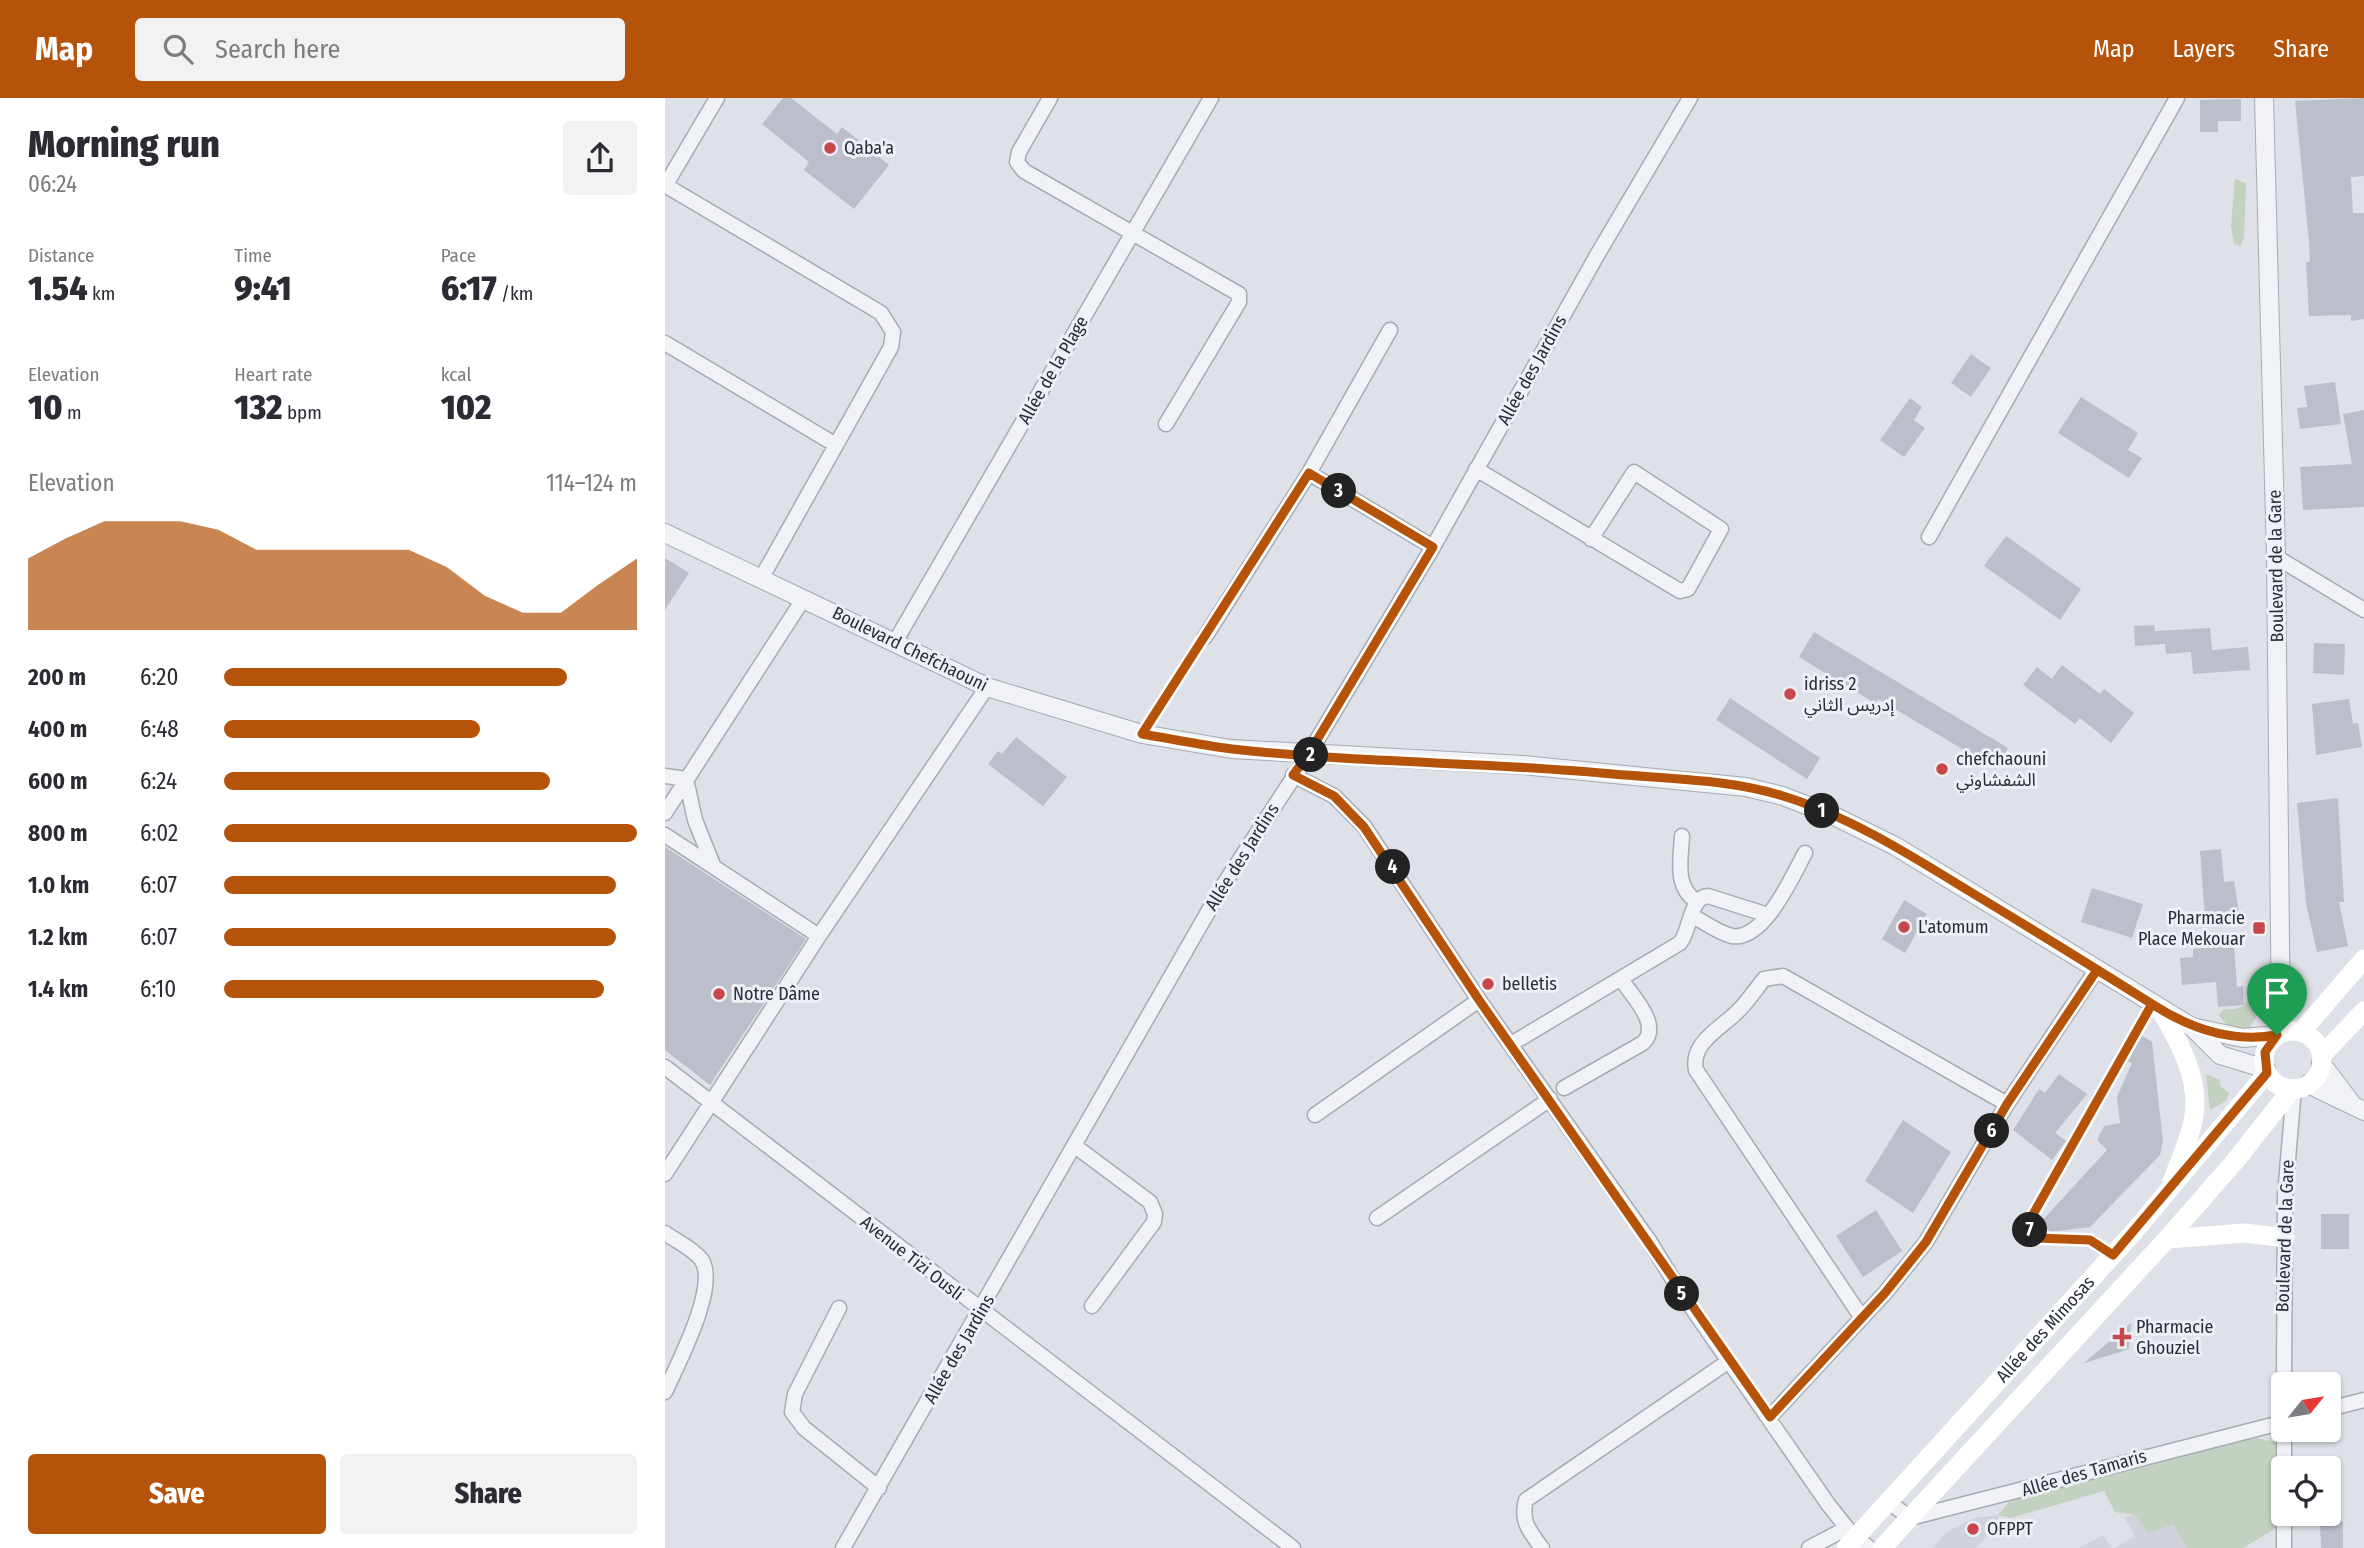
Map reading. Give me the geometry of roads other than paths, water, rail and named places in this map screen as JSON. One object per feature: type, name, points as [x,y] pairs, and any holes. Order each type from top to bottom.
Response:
[{"type":"main road","points":[[2301,1032],[2364,959]]},
{"type":"main road","points":[[2156,1006],[2181,1048],[2195,1096],[2193,1121],[2169,1190]]},
{"type":"main road","points":[[2321,1059],[2364,1011]]},
{"type":"main road","points":[[2301,1032],[2315,1041],[2321,1059],[2319,1071],[2298,1087],[2277,1084],[2267,1071],[2265,1052],[2279,1034],[2301,1032]]},
{"type":"main road","name":"Allée des Mimosas","points":[[1855,1540],[2113,1255],[2267,1071]]},
{"type":"main road","name":"Allée des Mimosas","points":[[1882,1548],[2167,1239],[2298,1087]]},
{"type":"main road","points":[[2167,1239],[2245,1233],[2285,1238]]},
{"type":"street","points":[[716,98],[670,169],[665,185],[881,313],[893,332],[891,346],[762,577]]},
{"type":"street","points":[[1050,98],[1019,152],[1017,162],[1024,171],[1239,295],[1239,302],[1166,424]]},
{"type":"street","name":"Allée de la Plage","points":[[895,642],[1211,98]]},
{"type":"street","name":"Allée des Jardins","points":[[843,1548],[1224,884],[1308,755],[1433,547],[1690,98]]},
{"type":"street","points":[[1929,537],[2177,98]]},
{"type":"street","name":"Boulevard de la Gare","points":[[2264,98],[2276,557],[2279,1034]]},
{"type":"street","points":[[1205,637],[1309,473],[1390,330]]},
{"type":"street","points":[[665,343],[836,445]]},
{"type":"street","points":[[1476,469],[1591,539],[1685,592],[1721,528],[1635,471],[1591,539]]},
{"type":"street","points":[[1309,473],[1433,547]]},
{"type":"street","name":"Boulevard Chefchaouni","points":[[665,533],[762,577],[987,687],[1142,734],[1231,749],[1524,765],[1746,787],[1783,796],[1836,817],[1895,846],[2192,1027],[2220,1055],[2267,1071]]},
{"type":"street","points":[[2276,557],[2364,610]]},
{"type":"street","points":[[665,813],[804,598]]},
{"type":"street","points":[[665,1174],[819,936],[987,687]]},
{"type":"street","points":[[1293,775],[1334,796],[1364,827],[1479,1000],[1855,1540],[1809,1548]]},
{"type":"street","points":[[665,776],[686,779]]},
{"type":"street","points":[[686,779],[695,820],[714,866]]},
{"type":"street","points":[[665,835],[819,936]]},
{"type":"street","points":[[1682,835],[1681,879],[1686,892],[1696,901]]},
{"type":"street","points":[[1693,916],[1727,934],[1740,936],[1752,932],[1768,915],[1805,853]]},
{"type":"street","points":[[1696,901],[1708,896],[1768,915]]},
{"type":"street","points":[[1511,1044],[1680,943],[1691,926],[1696,901]]},
{"type":"street","points":[[1770,1417],[1863,1318],[1926,1242],[2007,1104],[2097,970]]},
{"type":"street","points":[[1863,1318],[1696,1070],[1694,1059],[1700,1045],[1741,1009],[1764,979],[1783,975],[2007,1104]]},
{"type":"street","points":[[1564,1088],[1643,1043],[1649,1036],[1650,1023],[1621,979]]},
{"type":"street","points":[[1315,1115],[1479,1000]]},
{"type":"street","name":"Boulevard Chefchaouni","points":[[2192,1027],[2243,1038],[2279,1034]]},
{"type":"street","points":[[2321,1059],[2357,1107]]},
{"type":"street","name":"Avenue Tizi Ousli","points":[[665,1067],[1293,1548]]},
{"type":"street","points":[[2298,1087],[2357,1107]]},
{"type":"street","name":"Boulevard de la Gare","points":[[2284,1372],[2285,1172],[2298,1087]]},
{"type":"street","points":[[1377,1218],[1550,1099]]},
{"type":"street","points":[[1075,1146],[1150,1202],[1155,1213],[1154,1222],[1092,1306]]},
{"type":"street","points":[[665,1233],[701,1259],[707,1279],[694,1324],[665,1392]]},
{"type":"street","points":[[839,1308],[795,1394],[792,1412],[804,1429],[879,1488]]},
{"type":"street","points":[[1542,1548],[1527,1528],[1522,1513],[1526,1500],[1729,1361]]},
{"type":"street","points":[[2341,1406],[2364,1400]]},
{"type":"street","name":"Allée des Tamaris","points":[[1910,1518],[2271,1425]]},
{"type":"street","points":[[1889,1502],[1910,1518]]},
{"type":"street","points":[[2284,1526],[2284,1548]]},
{"type":"lane","points":[[1142,734],[1188,658],[1205,637]]},
{"type":"lane","points":[[2113,1255],[2090,1240],[2037,1238],[2031,1230],[2030,1222],[2156,1006]]},
{"type":"place","name":"Qaba'a","points":[[830,148]]},
{"type":"place","name":"idriss 2 إدريس الثاني","points":[[1790,694]]},
{"type":"place","name":"chefchaouni الشفشاوني","points":[[1942,769]]},
{"type":"place","name":"L'atomum","points":[[1904,927]]},
{"type":"place","name":"Pharmacie Place Mekouar","points":[[2259,928]]},
{"type":"place","name":"belletis","points":[[1488,984]]},
{"type":"place","name":"Notre Dâme","points":[[719,994]]},
{"type":"place","name":"Pharmacie Ghouziel","points":[[2122,1337]]},
{"type":"place","name":"OFPPT","points":[[1973,1529]]}]
